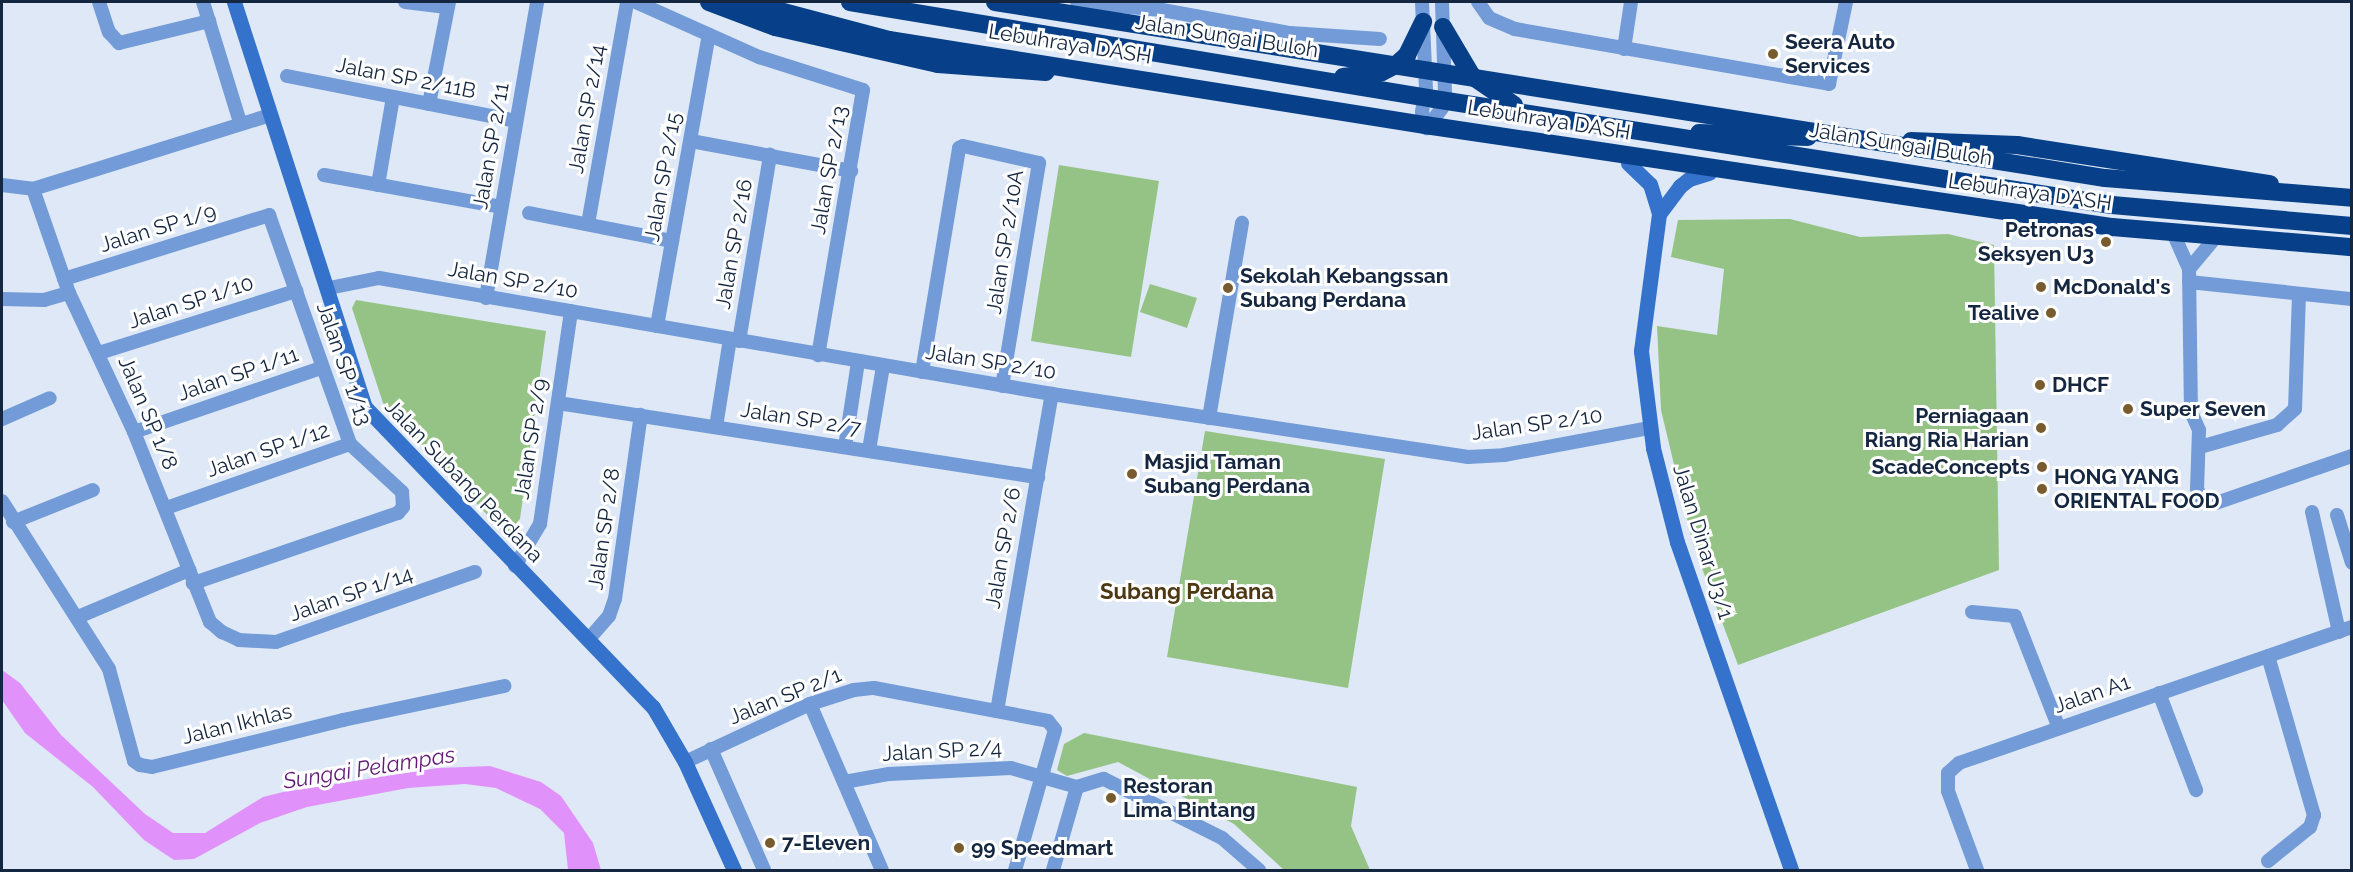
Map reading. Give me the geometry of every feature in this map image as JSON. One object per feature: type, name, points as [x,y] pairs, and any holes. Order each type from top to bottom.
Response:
[{"type":"highway","points":[[709,2],[775,27],[938,64],[1094,76]]},
{"type":"highway","points":[[747,2],[851,32],[964,56],[1628,163],[1994,216],[2214,239],[2352,249]]},
{"type":"highway","name":"Lebuhraya DASH","points":[[747,2],[889,40],[1425,125],[2112,227],[2352,249]]},
{"type":"highway","name":"Lebuhraya DASH","points":[[850,2],[1434,99],[2112,205],[2352,226]]},
{"type":"highway","name":"Jalan Sungai Buloh","points":[[897,2],[1514,105],[2116,200],[2352,221]]},
{"type":"highway","points":[[995,2],[2105,178],[2352,197]]},
{"type":"highway","points":[[1343,77],[1382,72],[1396,65],[1407,56],[1423,22]]},
{"type":"highway","points":[[1443,27],[1472,76],[1514,105]]},
{"type":"highway","points":[[1327,116],[1427,128],[1654,166]]},
{"type":"highway","points":[[1699,133],[2017,145],[2352,197]]},
{"type":"street","points":[[99,2],[109,32],[119,43],[209,21]]},
{"type":"street","points":[[202,2],[240,122]]},
{"type":"street","name":"Jalan Subang Perdana","points":[[234,2],[329,288],[365,406],[372,417],[653,707],[686,762],[734,870]]},
{"type":"street","points":[[405,2],[448,4],[429,104]]},
{"type":"street","name":"Jalan SP 2/11","points":[[486,298],[537,2]]},
{"type":"street","name":"Jalan SP 2/14","points":[[588,224],[627,2]]},
{"type":"street","name":"Jalan SP 2/13","points":[[636,2],[759,57],[862,90],[851,171],[819,356]]},
{"type":"street","points":[[1077,2],[1162,6],[1290,33],[1380,39]]},
{"type":"street","points":[[1422,2],[1426,89],[1422,112],[1427,128]]},
{"type":"street","points":[[1427,128],[1442,108],[1445,93],[1442,2]]},
{"type":"street","points":[[1624,49],[1631,2]]},
{"type":"street","points":[[1479,5],[1489,18],[1515,29],[1829,84],[1846,2]]},
{"type":"street","name":"Jalan SP 2/15","points":[[657,326],[709,35]]},
{"type":"street","name":"Jalan SP 2/11B","points":[[287,76],[516,121]]},
{"type":"street","points":[[378,185],[393,97]]},
{"type":"street","points":[[2,185],[33,189],[240,122],[270,115]]},
{"type":"street","points":[[691,141],[851,171]]},
{"type":"street","name":"Jalan SP 2/10A","points":[[922,372],[959,148],[963,146],[1039,162],[1002,386]]},
{"type":"street","name":"Jalan SP 2/16","points":[[716,427],[771,155]]},
{"type":"street","points":[[1628,163],[1650,183],[1659,214]]},
{"type":"street","points":[[1659,214],[1689,179],[1709,173]]},
{"type":"street","points":[[324,175],[501,207]]},
{"type":"street","name":"Jalan SP 1/8","points":[[33,189],[69,293],[134,432],[210,622],[239,640]]},
{"type":"street","points":[[530,213],[672,241]]},
{"type":"street","name":"Jalan Dinar U3/1","points":[[1659,214],[1641,351],[1649,428],[1677,542],[1791,870]]},
{"type":"street","name":"Jalan SP 1/9","points":[[64,279],[264,216]]},
{"type":"street","name":"Jalan SP 1/13","points":[[191,576],[401,511],[404,500],[399,487],[350,444],[321,368],[273,218],[264,216]]},
{"type":"street","points":[[1209,418],[1242,223]]},
{"type":"street","points":[[2174,235],[2189,275],[2191,412],[2200,447],[2197,489],[2208,504],[2352,456]]},
{"type":"street","points":[[2189,275],[2214,239]]},
{"type":"street","points":[[2189,275],[2300,294],[2352,299]]},
{"type":"street","name":"Jalan SP 2/10","points":[[329,288],[380,278],[1002,386],[1468,456],[1504,455],[1649,428]]},
{"type":"street","name":"Jalan SP 1/10","points":[[99,353],[296,291]]},
{"type":"street","points":[[2,299],[44,300],[69,293]]},
{"type":"street","points":[[2200,447],[2277,425],[2295,409],[2300,294]]},
{"type":"street","name":"Jalan SP 2/9","points":[[516,566],[540,524],[571,311]]},
{"type":"street","points":[[845,447],[858,362]]},
{"type":"street","points":[[869,450],[883,366]]},
{"type":"street","name":"Jalan SP 1/11","points":[[134,432],[321,368]]},
{"type":"street","name":"Jalan SP 2/6","points":[[1004,712],[1006,611],[1038,477],[1052,394]]},
{"type":"street","points":[[2,419],[50,398]]},
{"type":"street","name":"Jalan SP 2/7","points":[[558,403],[1038,477]]},
{"type":"street","name":"Jalan SP 2/8","points":[[588,640],[609,616],[615,598],[641,415]]},
{"type":"street","name":"Jalan SP 1/12","points":[[166,508],[350,444]]},
{"type":"street","points":[[13,522],[93,490]]},
{"type":"street","name":"Jalan Ikhlas","points":[[2,501],[13,522],[78,617],[117,687],[134,761],[152,767],[343,720],[504,686]]},
{"type":"street","points":[[2312,512],[2345,629]]},
{"type":"street","points":[[2337,514],[2352,563]]},
{"type":"street","name":"Jalan SP 1/14","points":[[239,640],[276,642],[475,572]]},
{"type":"street","points":[[78,617],[191,576]]},
{"type":"street","points":[[1972,612],[2015,616],[2059,728]]},
{"type":"street","name":"Jalan A1","points":[[1977,870],[1948,791],[1948,773],[1959,763],[2345,629]]},
{"type":"street","points":[[2268,656],[2314,815],[2310,826],[2268,861]]},
{"type":"street","name":"Jalan SP 2/1","points":[[686,762],[810,704],[854,690],[874,688],[1052,723],[1055,730],[1042,774]]},
{"type":"street","points":[[2159,693],[2196,790]]},
{"type":"street","points":[[810,704],[882,870]]},
{"type":"street","points":[[711,749],[764,870]]},
{"type":"street","name":"Jalan SP 2/4","points":[[844,783],[871,776],[966,767],[1011,768],[1042,774],[1077,787]]},
{"type":"street","points":[[1015,870],[1042,774]]},
{"type":"street","points":[[1053,870],[1077,787],[1104,779],[1222,838],[1260,870]]},
{"type":"green space","points":[[1059,165],[1159,181],[1131,357],[1031,341]]},
{"type":"green space","points":[[1790,219],[1860,237],[1948,234],[1994,245],[1999,570],[1738,665],[1693,544],[1661,410],[1657,326],[1717,335],[1724,269],[1671,257],[1678,220]]},
{"type":"green space","points":[[1150,284],[1197,298],[1187,328],[1140,312]]},
{"type":"green space","points":[[356,300],[546,331],[520,519],[506,535],[383,403],[352,308]]},
{"type":"green space","points":[[1205,431],[1385,459],[1348,688],[1167,657]]},
{"type":"green space","points":[[1084,733],[1357,787],[1351,826],[1370,870],[1284,870],[1234,824],[1118,762],[1067,776],[1057,770],[1064,744]]},
{"type":"shaded area","points":[[2,670],[20,683],[61,735],[145,814],[173,833],[205,833],[263,797],[283,792],[438,768],[490,766],[541,782],[561,796],[593,843],[601,870],[568,870],[564,833],[540,809],[496,788],[465,784],[408,788],[307,807],[260,823],[194,859],[174,860],[144,840],[93,787],[25,733],[2,700]]},
{"type":"place","name":"Seera Auto Services","points":[[1773,54]]},
{"type":"place","name":"Petronas Seksyen U3","points":[[2106,242]]},
{"type":"place","name":"McDonald's","points":[[2041,287]]},
{"type":"place","name":"Sekolah Kebangssan Subang Perdana","points":[[1228,288]]},
{"type":"place","name":"Tealive","points":[[2051,313]]},
{"type":"place","name":"DHCF","points":[[2040,385]]},
{"type":"place","name":"Super Seven","points":[[2128,409]]},
{"type":"place","name":"Perniagaan Riang Ria Harian","points":[[2041,428]]},
{"type":"place","name":"ScadeConcepts","points":[[2042,467]]},
{"type":"place","name":"Masjid Taman Subang Perdana","points":[[1132,474]]},
{"type":"place","name":"HONG YANG ORIENTAL FOOD","points":[[2042,489]]},
{"type":"place","name":"Restoran Lima Bintang","points":[[1111,798]]},
{"type":"place","name":"7-Eleven","points":[[770,843]]},
{"type":"place","name":"99 Speedmart","points":[[959,848]]},
{"type":"district","name":"Subang Perdana","points":[[1187,592]]},
{"type":"water label","name":"Sungai Pelampas","points":[[369,768]]}]
